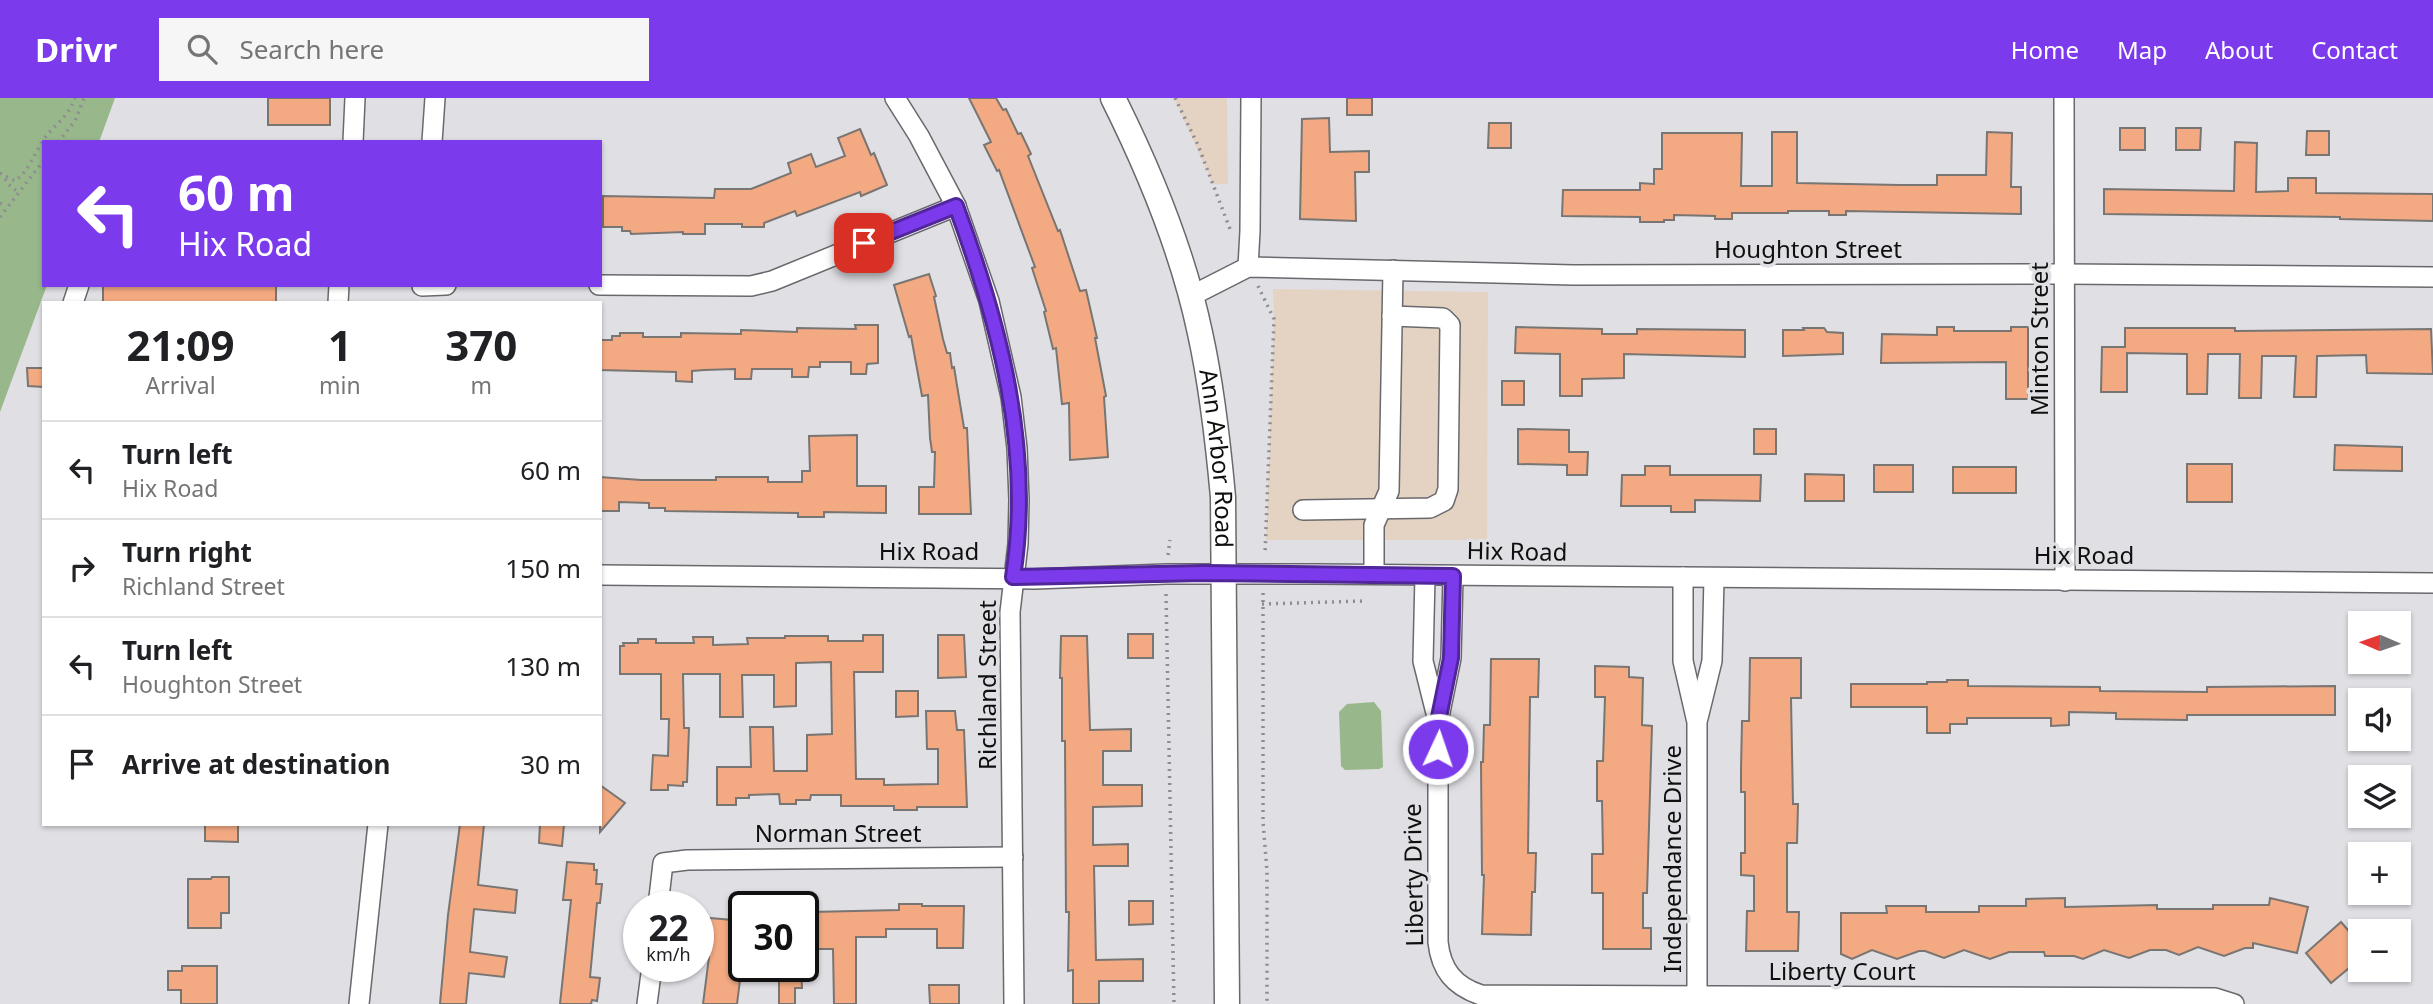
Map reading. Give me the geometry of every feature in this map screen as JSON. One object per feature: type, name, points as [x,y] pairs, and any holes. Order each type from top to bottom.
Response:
[{"type":"main road","name":"Ann Arbor Road","points":[[1113,98],[1168,226],[1191,296],[1209,377],[1218,437],[1223,497],[1227,1004]]},
{"type":"street","points":[[353,140],[355,98]]},
{"type":"street","points":[[432,140],[435,98]]},
{"type":"street","name":"Richland Street","points":[[894,98],[919,136],[956,206],[989,301],[1011,397],[1019,500],[1018,544],[1010,612],[1014,1004]]},
{"type":"street","points":[[1248,267],[1251,98]]},
{"type":"street","name":"Minton Street","points":[[2064,98],[2065,581]]},
{"type":"street","points":[[602,285],[751,286],[772,281],[956,206]]},
{"type":"street","name":"Houghton Street","points":[[1191,296],[1248,267],[1573,275],[2064,274],[2433,277]]},
{"type":"street","points":[[1374,574],[1374,525],[1389,491],[1393,270]]},
{"type":"street","points":[[1303,510],[1381,510],[1438,506],[1444,502],[1448,489],[1450,325],[1443,318],[1392,316]]},
{"type":"street","name":"Hix Road","points":[[602,575],[1108,577],[1224,573],[2433,583]]},
{"type":"street","points":[[1424,576],[1423,661],[1438,722]]},
{"type":"street","points":[[1438,722],[1451,658],[1453,576]]},
{"type":"street","points":[[1682,577],[1683,661],[1697,722]]},
{"type":"street","points":[[1697,722],[1712,661],[1714,578]]},
{"type":"street","name":"Liberty Drive","points":[[1438,722],[1438,942],[1440,958],[1446,972],[1454,981]]},
{"type":"street","name":"Independance Drive","points":[[1697,722],[1697,995]]},
{"type":"street","points":[[359,1004],[377,826]]},
{"type":"street","name":"Norman Street","points":[[660,891],[663,863],[687,860],[1013,857]]},
{"type":"street","name":"Liberty Court","points":[[1454,981],[1466,990],[1481,995],[2215,998],[2234,1004]]},
{"type":"street","points":[[647,1004],[650,982]]},
{"type":"path","points":[[43,140],[69,114],[75,98]]},
{"type":"path","points":[[60,140],[75,121],[84,98]]},
{"type":"path","points":[[1175,98],[1198,145],[1232,235]]},
{"type":"path","points":[[0,173],[15,181],[24,174],[42,142]]},
{"type":"path","points":[[0,217],[42,162]]},
{"type":"path","points":[[5,177],[8,184],[18,192]]},
{"type":"path","points":[[0,202],[6,206]]},
{"type":"path","points":[[1259,288],[1274,319],[1265,574],[1261,605],[1267,1004]]},
{"type":"path","points":[[1170,540],[1166,574],[1174,1004]]},
{"type":"path","points":[[1261,605],[1365,601]]},
{"type":"shaded area","points":[[1174,98],[1227,98],[1228,184],[1213,184]]},
{"type":"shaded area","points":[[1273,289],[1488,292],[1487,540],[1266,540]]},
{"type":"green space","points":[[0,98],[115,98],[100,140],[42,140],[42,287],[46,287],[0,412]]},
{"type":"green space","points":[[1374,702],[1381,711],[1383,767],[1345,770],[1341,766],[1339,712],[1347,704]]},
{"type":"building","points":[[268,98],[330,98],[330,125],[268,125]]},
{"type":"building","points":[[969,98],[996,98],[1003,110],[1006,109],[1018,134],[1021,133],[1058,231],[1060,230],[1080,291],[1086,290],[1106,396],[1108,457],[1070,460],[1069,403],[1062,404],[1056,348],[1053,349],[1044,312],[1046,311],[1032,268],[1035,267],[999,170],[997,171],[984,145],[991,142]]},
{"type":"building","points":[[1347,98],[1372,98],[1372,115],[1347,115]]},
{"type":"building","points":[[1329,118],[1330,152],[1369,151],[1369,172],[1355,172],[1356,221],[1300,219],[1302,119]]},
{"type":"building","points":[[1489,123],[1511,123],[1511,148],[1488,148]]},
{"type":"building","points":[[2120,128],[2145,128],[2145,150],[2120,150]]},
{"type":"building","points":[[2176,128],[2201,128],[2200,150],[2176,150]]},
{"type":"building","points":[[860,129],[871,155],[874,153],[887,185],[861,196],[860,192],[797,216],[795,211],[764,223],[764,227],[705,224],[705,234],[631,234],[630,231],[622,231],[622,227],[603,227],[603,196],[714,198],[715,189],[751,189],[791,173],[788,163],[811,154],[816,167],[845,156],[838,138]]},
{"type":"building","points":[[2307,131],[2329,131],[2329,155],[2306,155]]},
{"type":"building","points":[[1772,132],[1797,132],[1797,183],[1900,185],[1937,185],[1937,175],[1986,175],[1987,132],[2012,133],[2011,187],[2021,187],[2021,214],[1846,211],[1846,215],[1829,215],[1829,211],[1788,211],[1732,213],[1732,219],[1674,215],[1674,220],[1664,222],[1640,222],[1640,217],[1562,216],[1563,190],[1640,190],[1640,183],[1654,184],[1654,169],[1662,169],[1662,133],[1742,133],[1741,186],[1772,186]]},
{"type":"building","points":[[2235,142],[2257,143],[2256,192],[2288,191],[2288,178],[2316,178],[2316,193],[2433,194],[2433,221],[2104,214],[2104,189],[2234,191]]},
{"type":"building","points":[[929,274],[936,296],[934,297],[943,339],[947,353],[950,353],[952,368],[954,367],[964,428],[967,428],[971,514],[919,514],[919,487],[934,487],[935,452],[932,452],[930,438],[928,395],[922,396],[911,336],[909,337],[894,285]]},
{"type":"building","points":[[103,287],[276,287],[276,301],[103,301]]},
{"type":"building","points":[[855,325],[878,325],[878,363],[867,364],[866,374],[851,374],[851,362],[820,362],[820,367],[809,367],[808,377],[792,377],[792,369],[752,369],[751,379],[735,379],[735,369],[692,371],[692,382],[676,381],[676,372],[602,370],[602,340],[612,340],[612,336],[620,336],[620,333],[643,333],[643,337],[681,337],[681,333],[741,334],[741,330],[797,332],[797,328],[856,329]]},
{"type":"building","points":[[1516,327],[1602,329],[1602,334],[1637,334],[1637,329],[1745,330],[1745,357],[1624,354],[1624,378],[1582,379],[1582,396],[1560,396],[1560,354],[1515,353]]},
{"type":"building","points":[[1937,327],[1954,327],[1954,331],[2011,331],[2011,327],[2028,327],[2028,399],[2006,399],[2006,362],[1881,363],[1882,334],[1937,335]]},
{"type":"building","points":[[1803,328],[1824,328],[1827,332],[1843,333],[1843,354],[1783,356],[1783,330],[1804,330]]},
{"type":"building","points":[[2125,328],[2235,328],[2235,331],[2431,329],[2433,374],[2367,373],[2366,355],[2317,356],[2316,397],[2294,397],[2296,356],[2262,356],[2261,398],[2239,398],[2240,354],[2208,354],[2207,394],[2187,394],[2187,354],[2127,353],[2127,392],[2101,392],[2102,347],[2125,347]]},
{"type":"building","points":[[27,368],[42,368],[42,387],[28,386]]},
{"type":"building","points":[[1502,381],[1524,381],[1524,405],[1502,405]]},
{"type":"building","points":[[1518,429],[1569,430],[1569,452],[1588,452],[1587,475],[1567,475],[1567,465],[1518,464]]},
{"type":"building","points":[[1754,429],[1776,429],[1776,454],[1754,454]]},
{"type":"building","points":[[857,435],[857,486],[886,486],[886,513],[824,512],[824,517],[798,517],[798,513],[665,511],[665,508],[649,508],[649,503],[619,502],[619,511],[602,511],[602,477],[716,480],[716,477],[768,477],[768,482],[802,482],[802,471],[810,471],[809,436]]},
{"type":"building","points":[[2335,445],[2402,447],[2402,471],[2334,470]]},
{"type":"building","points":[[2187,464],[2232,464],[2232,502],[2187,502]]},
{"type":"building","points":[[1874,465],[1913,465],[1913,492],[1874,492]]},
{"type":"building","points":[[1645,466],[1670,466],[1670,475],[1761,475],[1760,501],[1695,500],[1695,512],[1671,512],[1671,506],[1621,506],[1622,475],[1645,475]]},
{"type":"building","points":[[1953,467],[2016,467],[2016,493],[1953,493]]},
{"type":"building","points":[[1805,474],[1844,475],[1844,501],[1805,501]]},
{"type":"building","points":[[1128,634],[1153,634],[1153,658],[1128,658]]},
{"type":"building","points":[[863,635],[883,635],[883,672],[854,672],[856,779],[884,779],[884,785],[938,784],[938,749],[927,749],[926,711],[955,711],[957,730],[964,730],[967,807],[894,810],[894,806],[841,806],[841,795],[811,795],[810,800],[796,800],[796,804],[780,804],[779,794],[749,795],[749,798],[736,798],[736,805],[717,805],[717,767],[751,767],[750,727],[773,727],[774,771],[807,771],[807,735],[832,734],[831,662],[796,663],[796,706],[774,707],[774,675],[742,675],[743,717],[720,717],[720,674],[683,674],[684,728],[689,728],[687,782],[683,782],[683,786],[668,785],[668,790],[651,790],[653,755],[668,756],[669,719],[661,719],[661,674],[620,674],[620,646],[624,646],[623,643],[638,643],[638,639],[656,639],[656,643],[694,643],[693,637],[713,637],[713,645],[748,644],[747,638],[785,636],[828,636],[828,641],[863,641]]},
{"type":"building","points":[[938,635],[964,635],[966,677],[938,678]]},
{"type":"building","points":[[1061,636],[1087,636],[1090,730],[1131,729],[1131,751],[1103,751],[1103,785],[1142,785],[1142,806],[1093,807],[1093,845],[1128,844],[1128,866],[1094,866],[1096,960],[1143,959],[1143,981],[1099,981],[1099,1004],[1073,1004],[1073,970],[1068,971],[1069,912],[1066,912]]},
{"type":"building","points":[[1750,658],[1801,658],[1801,698],[1791,698],[1793,804],[1798,804],[1797,843],[1787,843],[1787,912],[1799,912],[1798,951],[1746,951],[1747,911],[1754,911],[1754,876],[1741,875],[1741,853],[1745,853],[1745,792],[1741,792],[1741,770],[1742,721],[1749,721]]},
{"type":"building","points":[[1491,659],[1539,659],[1538,697],[1530,697],[1528,853],[1536,853],[1531,935],[1482,934],[1484,875],[1481,762],[1484,725],[1490,725]]},
{"type":"building","points":[[1595,666],[1629,667],[1629,677],[1643,678],[1642,725],[1652,726],[1647,893],[1643,893],[1643,928],[1651,928],[1651,949],[1603,949],[1603,893],[1592,893],[1592,854],[1603,854],[1602,801],[1597,801],[1597,761],[1603,761],[1605,697],[1595,697]]},
{"type":"building","points":[[1968,680],[1968,686],[2100,687],[2100,691],[2207,692],[2207,687],[2335,686],[2335,715],[2187,715],[2187,720],[2116,719],[2116,713],[2069,712],[2069,725],[2051,726],[2051,718],[1967,718],[1967,724],[1950,724],[1950,733],[1927,733],[1927,707],[1851,707],[1851,684],[1927,684]]},
{"type":"building","points":[[896,691],[918,691],[918,716],[896,717]]},
{"type":"building","points":[[602,786],[625,803],[600,832],[602,826]]},
{"type":"building","points":[[205,826],[238,826],[238,842],[205,841]]},
{"type":"building","points":[[460,826],[484,826],[478,885],[517,890],[515,913],[474,909],[470,952],[507,957],[504,977],[469,973],[466,1004],[440,1004]]},
{"type":"building","points":[[540,826],[564,826],[562,846],[539,843]]},
{"type":"building","points":[[567,862],[594,864],[594,870],[597,870],[596,884],[602,884],[600,903],[597,903],[590,977],[600,978],[597,1001],[592,1000],[591,1004],[560,1004],[571,900],[563,900]]},
{"type":"building","points":[[229,877],[229,913],[221,913],[221,928],[188,928],[188,879]]},
{"type":"building","points":[[2065,898],[2065,907],[2157,905],[2157,909],[2213,909],[2213,905],[2269,905],[2270,898],[2308,907],[2297,953],[2253,943],[2253,948],[2245,948],[2224,956],[2198,947],[2179,955],[2166,950],[2150,950],[2129,958],[2104,950],[2083,959],[2074,956],[2045,956],[2044,952],[2009,952],[1990,959],[1964,950],[1944,958],[1925,951],[1897,959],[1872,950],[1852,959],[1841,954],[1841,913],[1887,913],[1886,906],[1926,906],[1926,912],[1979,912],[1979,906],[2026,906],[2026,899]]},
{"type":"building","points":[[1129,901],[1153,901],[1153,924],[1129,925]]},
{"type":"building","points":[[899,904],[964,906],[963,948],[937,948],[937,929],[886,929],[886,937],[856,937],[856,1004],[834,1004],[833,949],[819,949],[819,912],[899,910]]},
{"type":"building","points":[[714,918],[728,920],[728,982],[740,982],[737,1004],[703,1004],[706,982],[714,982]]},
{"type":"building","points":[[2341,922],[2348,930],[2348,969],[2331,983],[2306,953]]},
{"type":"building","points":[[182,966],[217,966],[217,1004],[181,1004],[181,990],[168,990],[168,971],[182,971]]},
{"type":"building","points":[[779,982],[802,982],[802,988],[795,988],[795,1004],[779,1004]]},
{"type":"building","points":[[929,985],[959,985],[959,1004],[930,1004]]},
{"type":"route","points":[[864,243],[956,206],[989,301],[1011,397],[1019,500],[1018,544],[1013,577],[1035,579],[1204,573],[1453,576],[1451,658],[1438,722],[1438,749]]}]
